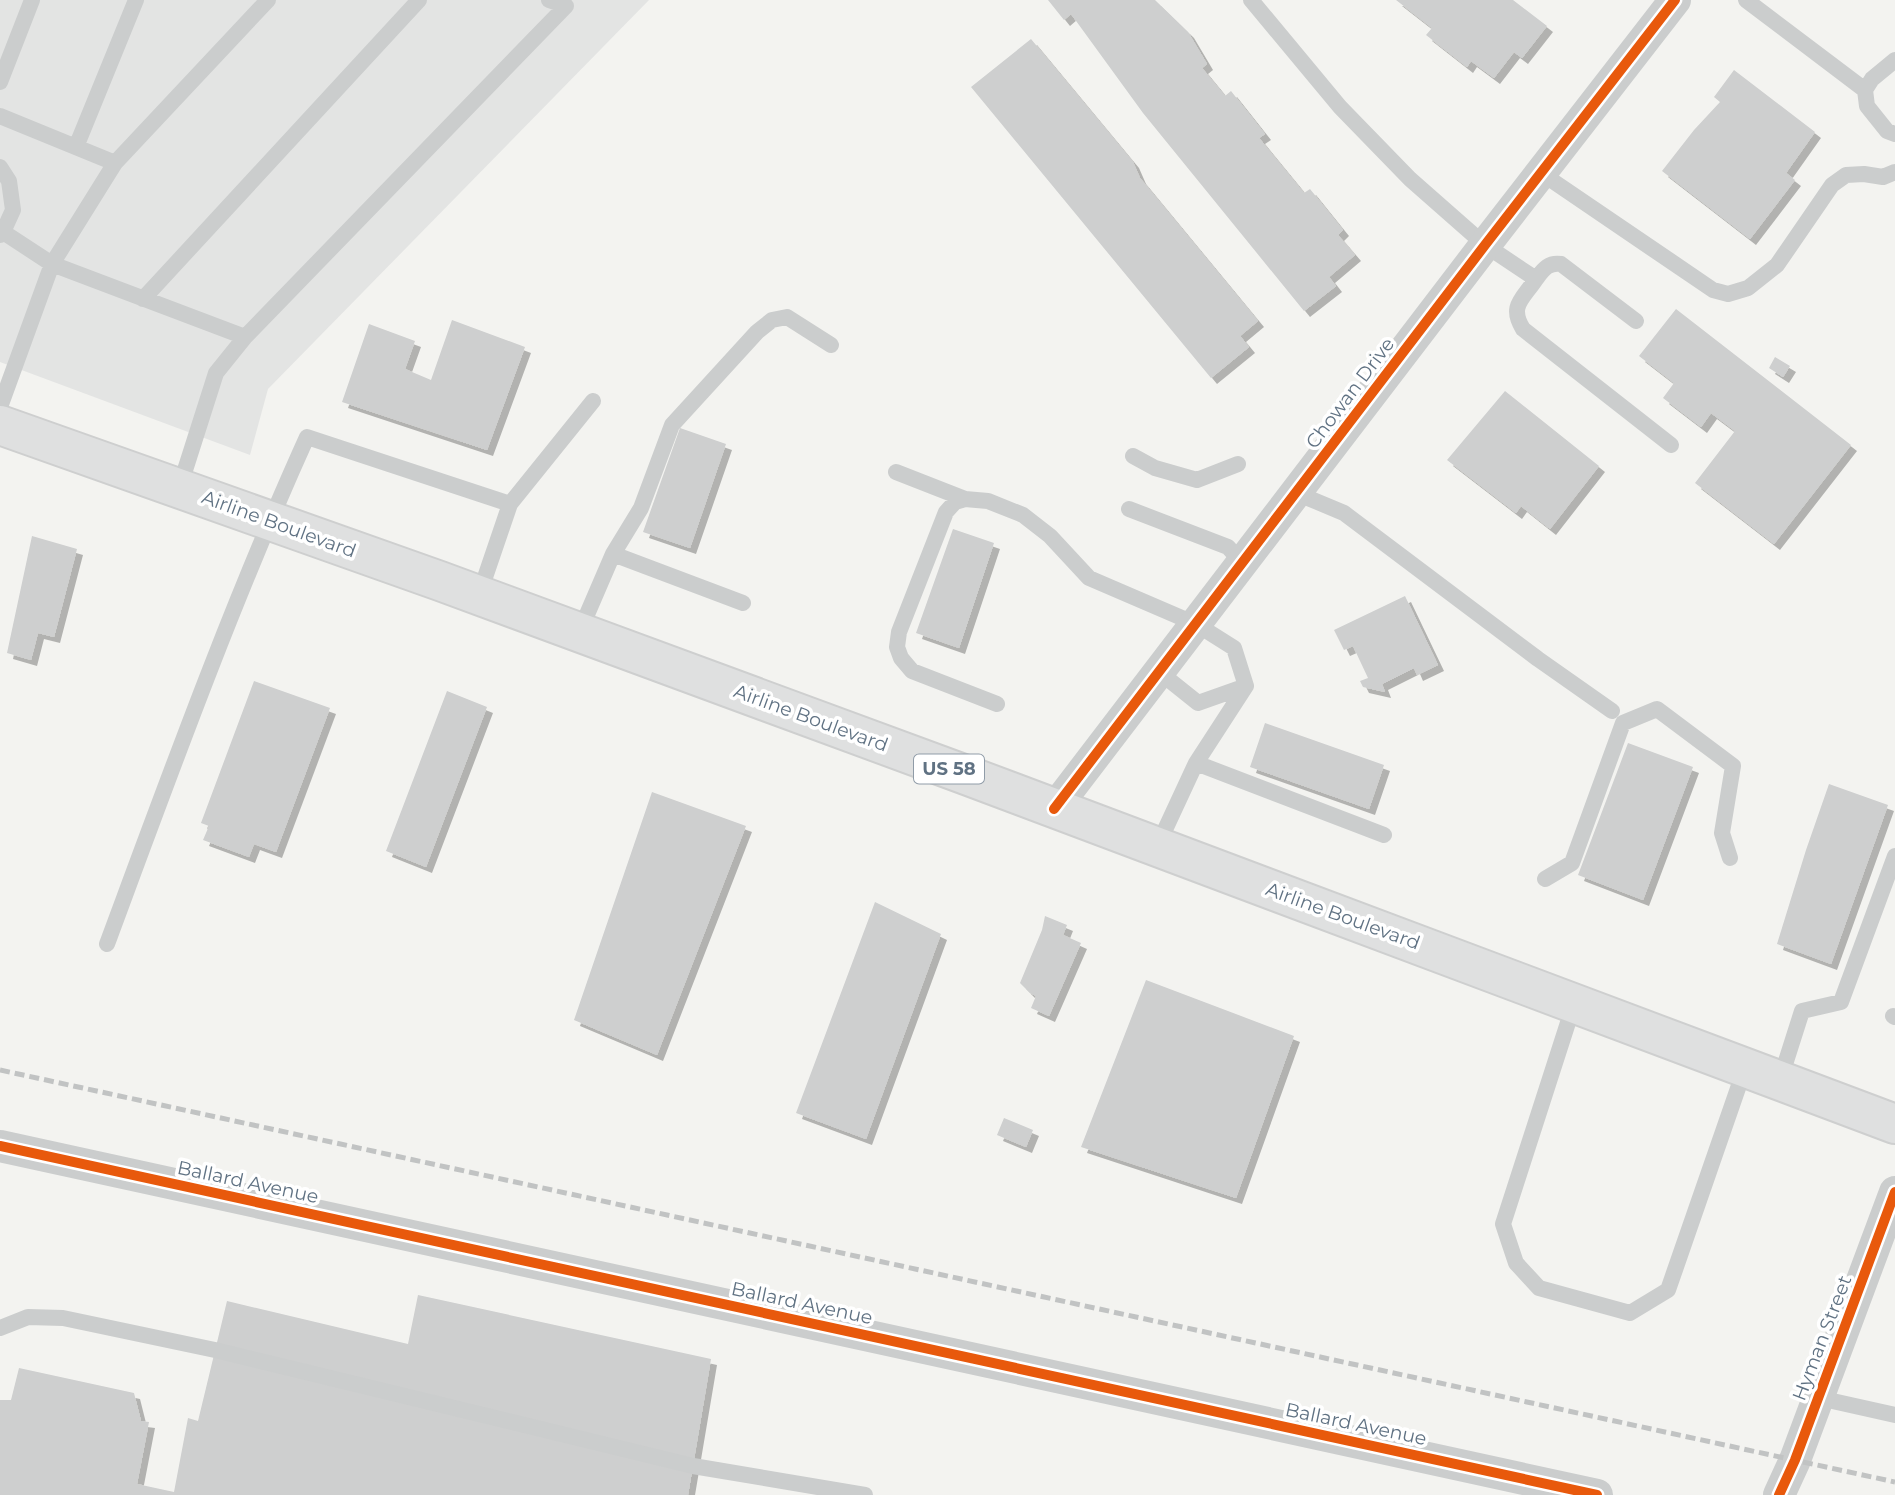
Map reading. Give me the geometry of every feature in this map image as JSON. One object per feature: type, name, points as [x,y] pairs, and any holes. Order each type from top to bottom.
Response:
[{"type":"main road","name":"Airline Boulevard","points":[[0,425],[479,596],[1895,1124]]},
{"type":"street","name":"Chowan Drive","points":[[1055,809],[1158,671],[1675,0]]},
{"type":"street","name":"Ballard Avenue","points":[[0,1146],[1597,1495]]},
{"type":"street","name":"Hyman Street","points":[[1779,1495],[1889,1231],[1895,1192]]},
{"type":"lane","points":[[0,82],[32,0]]},
{"type":"lane","points":[[76,147],[136,0]]},
{"type":"lane","points":[[0,407],[52,264],[115,163],[268,0]]},
{"type":"lane","points":[[143,299],[419,0]]},
{"type":"lane","points":[[179,489],[216,373],[245,337],[566,6],[550,0]]},
{"type":"lane","points":[[1251,0],[1340,107],[1410,179],[1485,245],[1535,279]]},
{"type":"lane","points":[[1746,0],[1866,90]]},
{"type":"lane","points":[[1895,60],[1872,79],[1866,90],[1867,106],[1887,131],[1895,134]]},
{"type":"lane","points":[[0,116],[115,163]]},
{"type":"lane","points":[[1541,173],[1713,289],[1728,294],[1748,288],[1777,265],[1832,186],[1846,175],[1883,177],[1895,172]]},
{"type":"lane","points":[[2,177],[13,210],[1,234],[52,264],[245,337]]},
{"type":"lane","points":[[1636,321],[1561,264],[1553,263],[1545,267],[1535,279],[1517,307],[1516,317],[1523,329],[1671,445]]},
{"type":"lane","points":[[579,633],[613,554],[641,508],[672,425],[757,332],[772,320],[786,317],[831,345]]},
{"type":"lane","points":[[479,596],[510,504],[593,401]]},
{"type":"lane","points":[[107,944],[269,521],[307,438],[510,504]]},
{"type":"lane","points":[[1133,456],[1155,468],[1197,480],[1238,464]]},
{"type":"lane","points":[[896,472],[965,499],[988,501],[1023,515],[1050,536],[1089,578],[1196,624],[1234,648],[1246,686]]},
{"type":"lane","points":[[1296,493],[1344,513],[1538,659],[1612,711]]},
{"type":"lane","points":[[965,499],[955,502],[946,512],[899,632],[897,647],[901,658],[912,671],[997,704]]},
{"type":"lane","points":[[1129,509],[1228,547],[1242,563]]},
{"type":"lane","points":[[613,554],[743,603]]},
{"type":"lane","points":[[1158,671],[1198,703],[1246,686]]},
{"type":"lane","points":[[1157,847],[1196,763],[1246,686]]},
{"type":"lane","points":[[1545,879],[1572,863],[1623,723],[1657,709],[1733,766],[1723,833],[1730,858]]},
{"type":"lane","points":[[1196,763],[1384,835]]},
{"type":"lane","points":[[1574,1003],[1503,1224],[1516,1264],[1539,1288],[1630,1313],[1668,1290],[1763,1074],[1802,1012],[1841,1002],[1895,856]]},
{"type":"lane","points":[[0,1328],[28,1317],[63,1318],[215,1350],[693,1466],[865,1495]]},
{"type":"lane","points":[[1819,1398],[1895,1415]]},
{"type":"shaded area","points":[[0,0],[649,0],[268,389],[250,455],[0,362]]},
{"type":"building","points":[[1048,0],[1155,0],[1188,32],[1207,64],[1202,68],[1225,96],[1231,91],[1265,134],[1259,138],[1304,193],[1310,189],[1343,230],[1338,235],[1355,255],[1329,277],[1336,286],[1304,311],[1143,113],[1071,14],[1064,20]]},
{"type":"building","points":[[1396,0],[1513,0],[1547,26],[1522,58],[1514,52],[1494,78],[1471,61],[1467,67],[1426,35],[1432,28]]},
{"type":"building","points":[[1031,39],[1133,162],[1140,178],[1258,321],[1240,336],[1249,347],[1211,378],[971,87]]},
{"type":"building","points":[[1734,70],[1815,132],[1786,173],[1795,180],[1750,239],[1662,171],[1720,102],[1714,97]]},
{"type":"building","points":[[1676,309],[1851,445],[1774,544],[1695,483],[1735,431],[1711,413],[1701,427],[1663,398],[1674,383],[1639,356]]},
{"type":"building","points":[[452,320],[525,347],[487,450],[342,402],[369,324],[415,341],[405,369],[431,380]]},
{"type":"building","points":[[1775,357],[1790,366],[1783,377],[1769,368]]},
{"type":"building","points":[[1505,391],[1599,466],[1550,529],[1521,506],[1516,513],[1447,460]]},
{"type":"building","points":[[680,428],[726,444],[690,548],[643,532]]},
{"type":"building","points":[[953,529],[994,543],[959,648],[916,633]]},
{"type":"building","points":[[32,536],[77,549],[54,637],[38,633],[31,660],[7,653]]},
{"type":"building","points":[[1405,596],[1438,665],[1417,675],[1414,668],[1382,684],[1385,692],[1363,687],[1360,681],[1368,678],[1353,646],[1344,650],[1334,630]]},
{"type":"building","points":[[254,681],[330,708],[276,852],[254,844],[249,857],[203,840],[209,826],[201,823]]},
{"type":"building","points":[[447,691],[487,707],[426,867],[386,851]]},
{"type":"building","points":[[1265,723],[1384,765],[1369,809],[1250,767]]},
{"type":"building","points":[[1628,743],[1693,767],[1643,900],[1578,875]]},
{"type":"building","points":[[1829,784],[1888,805],[1831,964],[1777,944]]},
{"type":"building","points":[[652,792],[746,826],[657,1055],[574,1020]]},
{"type":"building","points":[[875,902],[941,934],[866,1139],[796,1113]]},
{"type":"building","points":[[1045,916],[1067,925],[1063,935],[1081,943],[1049,1016],[1031,1008],[1036,996],[1020,983]]},
{"type":"building","points":[[1146,980],[1294,1036],[1236,1198],[1081,1147]]},
{"type":"building","points":[[1004,1118],[1033,1130],[1026,1147],[997,1135]]},
{"type":"building","points":[[418,1295],[711,1359],[688,1495],[0,1495],[0,1400],[11,1400],[19,1368],[134,1393],[141,1421],[149,1422],[137,1484],[174,1492],[188,1418],[198,1421],[227,1301],[408,1344]]},
{"type":"railway","points":[[0,1070],[1895,1482]]},
{"type":"cycle path","points":[[1054,809],[1675,0]]},
{"type":"cycle path","points":[[0,1146],[1597,1495]]},
{"type":"cycle path","points":[[1779,1495],[1795,1460],[1895,1192]]}]
